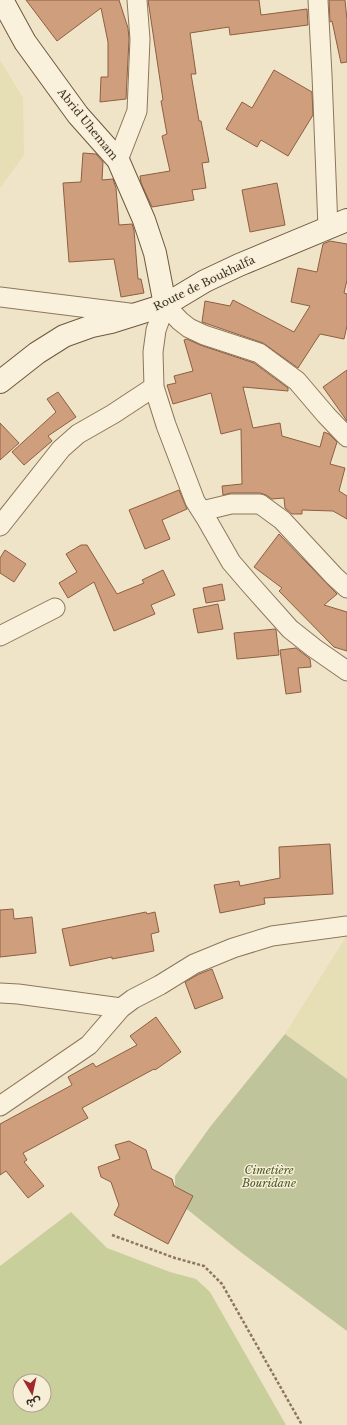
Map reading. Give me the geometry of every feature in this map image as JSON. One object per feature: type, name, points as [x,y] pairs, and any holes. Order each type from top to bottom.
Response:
[{"type":"main road","name":"Abrid Uhemam","points":[[2,0],[25,42],[78,115],[118,160],[144,220],[155,253],[165,304]]},
{"type":"main road","name":"Route de Boukhalfa","points":[[0,382],[37,353],[64,336],[92,326],[139,314],[165,304],[205,281],[239,265],[337,224]]},
{"type":"street","points":[[118,160],[137,111],[140,39],[137,0]]},
{"type":"street","points":[[318,0],[322,75],[337,224]]},
{"type":"street","points":[[0,297],[139,314]]},
{"type":"street","points":[[347,437],[297,381],[259,353],[204,335],[189,328],[180,321],[165,304],[156,330],[154,345],[154,387],[166,425],[195,501],[231,562],[290,629],[347,671]]},
{"type":"street","points":[[0,526],[61,449],[78,434],[113,414],[154,387]]},
{"type":"street","points":[[202,511],[231,504],[260,504],[282,520],[347,588]]},
{"type":"street","points":[[0,636],[54,608]]},
{"type":"street","points":[[0,1106],[89,1045],[121,1008],[133,999],[160,985],[194,964],[233,948],[272,936],[347,926]]},
{"type":"street","points":[[0,993],[18,994],[121,1008]]},
{"type":"path","points":[[112,1235],[175,1258],[204,1266],[222,1284],[302,1425]]},
{"type":"shaded area","points":[[0,60],[23,98],[24,155],[0,188]]},
{"type":"shaded area","points":[[347,935],[347,1079],[285,1034]]},
{"type":"green space","name":"Cimetière Bouridane","points":[[285,1034],[347,1079],[347,1331],[238,1250],[183,1206],[175,1193],[175,1176],[210,1127]]},
{"type":"green space","points":[[71,1212],[107,1248],[170,1272],[196,1279],[210,1292],[286,1425],[0,1425],[0,1266]]},
{"type":"building","points":[[26,0],[119,0],[128,28],[129,39],[126,99],[100,102],[101,77],[108,77],[108,42],[101,8],[57,41]]},
{"type":"building","points":[[148,0],[259,0],[261,15],[307,9],[308,25],[230,35],[229,27],[190,33],[196,74],[191,74],[199,121],[201,121],[209,162],[202,163],[206,188],[192,190],[194,200],[152,207],[141,183],[140,176],[170,171],[162,136],[167,134],[161,101],[163,100]]},
{"type":"building","points":[[329,0],[345,0],[347,20],[347,62],[341,63],[332,21],[330,22]]},
{"type":"building","points":[[274,70],[312,92],[313,115],[288,156],[261,140],[257,147],[226,129],[242,102],[252,108]]},
{"type":"building","points":[[83,153],[96,154],[103,162],[102,180],[113,179],[116,188],[119,225],[132,224],[134,230],[138,279],[141,279],[144,293],[121,297],[114,259],[69,262],[63,183],[81,182]]},
{"type":"building","points":[[277,183],[285,225],[250,232],[242,190]]},
{"type":"building","points":[[330,241],[347,244],[347,280],[344,293],[347,294],[347,326],[344,339],[320,334],[298,368],[263,343],[202,322],[205,301],[230,306],[233,300],[294,332],[310,306],[291,302],[298,268],[317,272],[323,244]]},
{"type":"building","points":[[187,339],[200,345],[254,363],[288,388],[288,391],[243,387],[253,428],[280,423],[282,436],[320,447],[324,432],[329,434],[337,442],[330,464],[345,468],[339,491],[347,496],[347,519],[333,511],[302,510],[302,514],[292,514],[285,508],[284,498],[272,499],[260,493],[231,493],[223,495],[222,486],[242,484],[241,429],[221,434],[211,393],[173,404],[167,385],[176,383],[174,376],[193,371],[184,340]]},
{"type":"building","points":[[347,370],[347,421],[323,387]]},
{"type":"building","points":[[58,392],[76,417],[48,436],[52,441],[24,465],[12,452],[56,412],[47,399]]},
{"type":"building","points":[[0,423],[19,443],[0,460]]},
{"type":"building","points":[[179,490],[187,509],[162,520],[170,539],[145,549],[129,510]]},
{"type":"building","points":[[279,534],[337,594],[324,605],[347,612],[347,651],[334,647],[279,591],[282,588],[254,567]]},
{"type":"building","points":[[81,545],[87,545],[117,594],[144,583],[142,580],[163,570],[175,595],[151,605],[155,614],[114,631],[94,582],[68,598],[59,583],[77,572],[66,554]]},
{"type":"building","points":[[5,550],[26,564],[14,582],[0,573],[0,558]]},
{"type":"building","points":[[222,584],[225,600],[206,603],[203,588]]},
{"type":"building","points":[[218,604],[223,629],[198,633],[193,609]]},
{"type":"building","points":[[275,629],[279,655],[237,659],[234,633]]},
{"type":"building","points":[[296,648],[310,659],[311,667],[298,668],[301,692],[286,694],[280,650]]},
{"type":"building","points":[[330,844],[333,894],[264,898],[265,904],[220,913],[214,885],[239,881],[240,886],[280,878],[279,847]]},
{"type":"building","points":[[13,909],[14,919],[32,917],[36,953],[0,957],[0,910]]},
{"type":"building","points":[[146,912],[147,914],[155,912],[159,932],[151,934],[154,951],[112,959],[112,957],[70,966],[62,929]]},
{"type":"building","points":[[212,969],[223,998],[195,1009],[185,982]]},
{"type":"building","points":[[156,1017],[181,1052],[155,1070],[154,1069],[82,1108],[88,1118],[23,1153],[27,1160],[24,1162],[44,1186],[28,1198],[6,1171],[0,1175],[0,1124],[72,1085],[68,1077],[93,1063],[96,1067],[137,1045],[130,1036]]},
{"type":"building","points":[[129,1141],[146,1150],[152,1169],[172,1179],[174,1186],[193,1196],[168,1244],[114,1215],[119,1205],[111,1182],[101,1177],[98,1167],[120,1159],[115,1145]]}]
